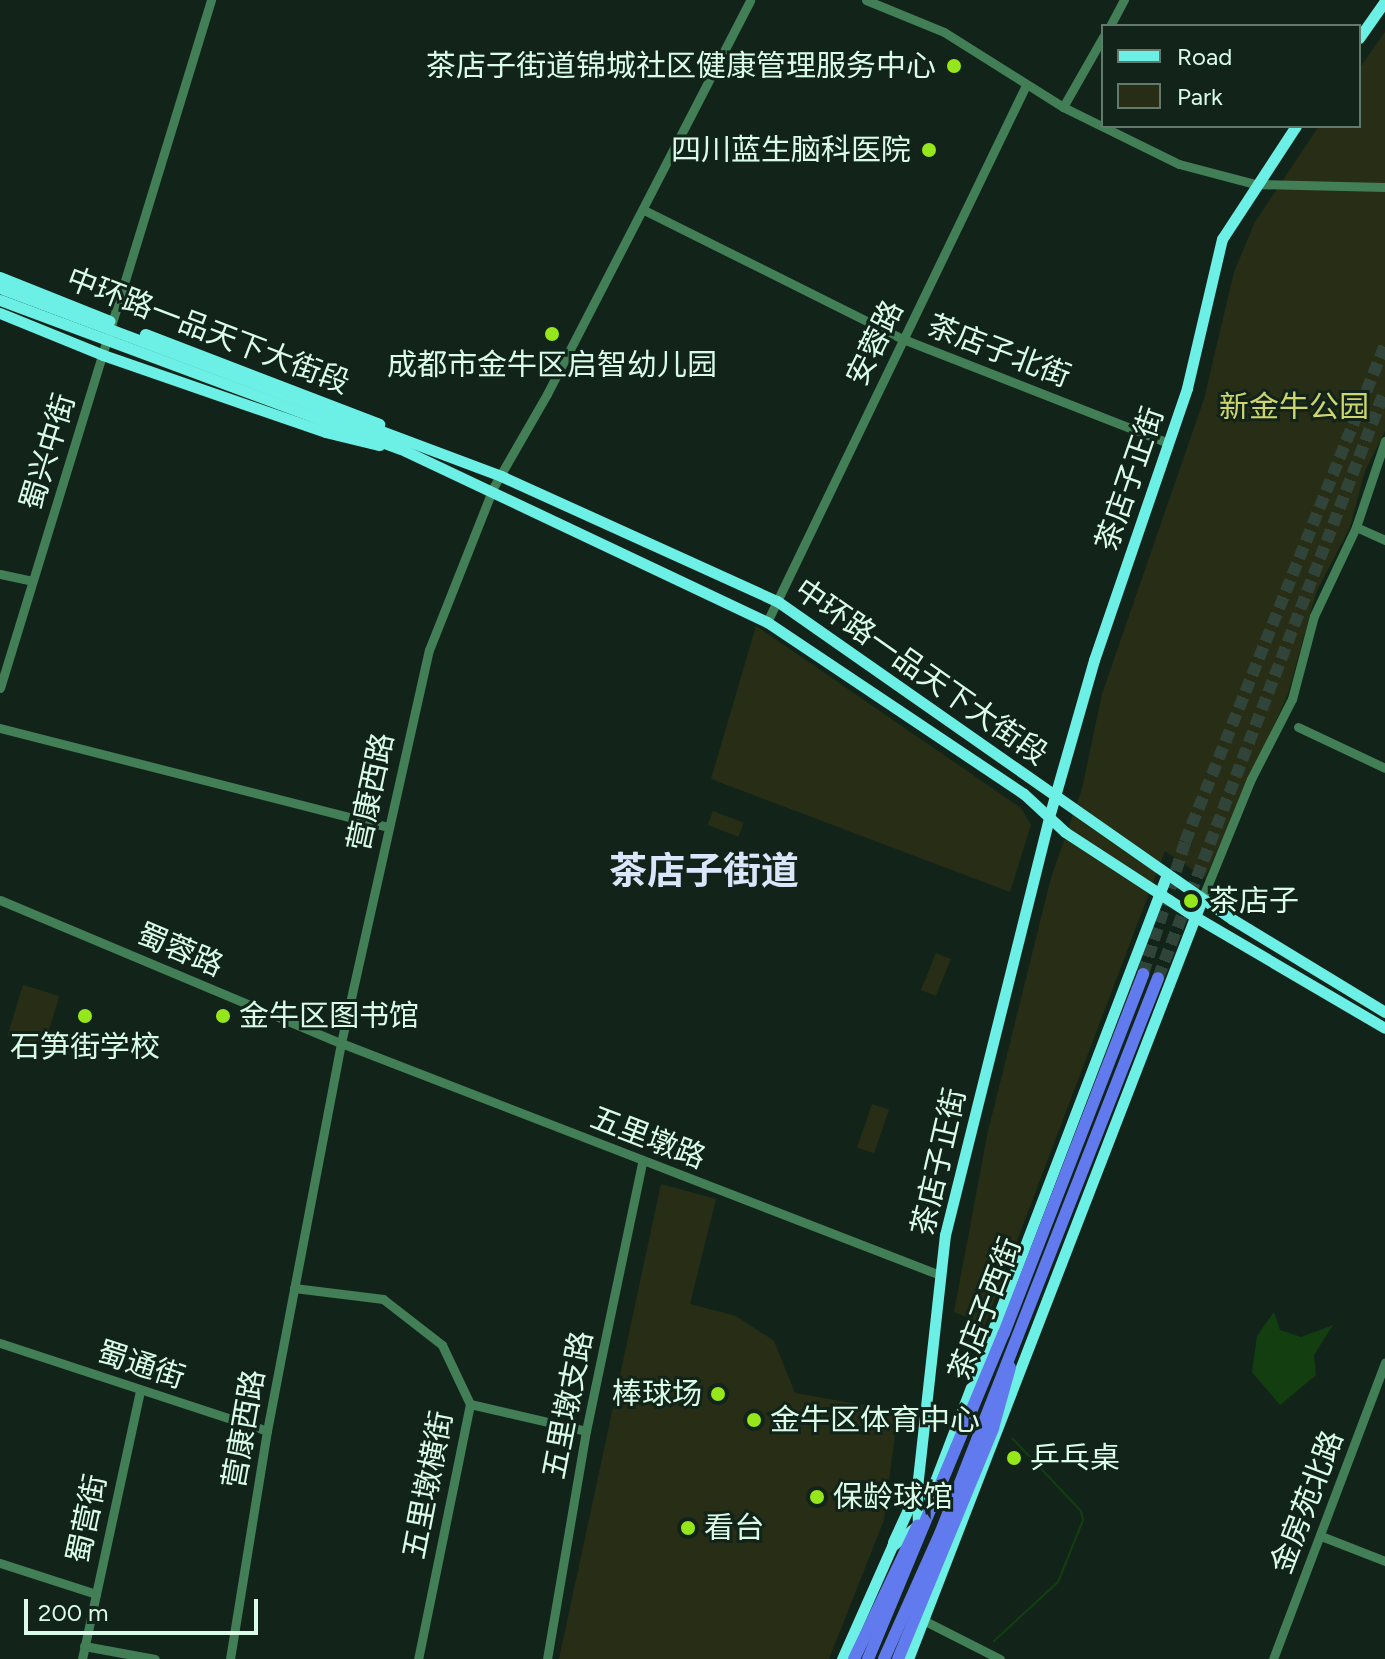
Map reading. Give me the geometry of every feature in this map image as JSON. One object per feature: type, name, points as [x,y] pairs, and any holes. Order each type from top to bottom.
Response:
[{"type":"highway","name":"茶店子西街","points":[[868,1659],[1143,974]]},
{"type":"highway","points":[[884,1659],[940,1534],[1158,978]]},
{"type":"highway","points":[[898,1659],[993,1428],[1013,1344]]},
{"type":"highway","points":[[854,1659],[922,1527]]},
{"type":"main road","points":[[1361,35],[1385,1]]},
{"type":"main road","points":[[1255,184],[1295,128]]},
{"type":"main road","name":"茶店子正街","points":[[922,1527],[917,1488],[940,1275],[1049,817],[1187,388],[1222,239],[1255,184]]},
{"type":"main road","name":"中环路一品天下大街段","points":[[0,277],[337,405],[396,435],[501,476],[777,601],[1202,899],[1385,1012]]},
{"type":"main road","points":[[0,288],[340,420]]},
{"type":"main road","points":[[0,300],[340,420]]},
{"type":"main road","name":"中环路一品天下大街段","points":[[0,313],[103,355],[325,432],[399,448]]},
{"type":"main road","name":"中环路一品天下大街段","points":[[340,420],[396,435]]},
{"type":"main road","name":"中环路一品天下大街段","points":[[340,420],[493,488],[767,622],[1024,794],[1049,817],[1194,916],[1385,1028]]},
{"type":"main road","points":[[892,1546],[922,1527],[1167,874]]},
{"type":"main road","points":[[908,1659],[1202,899]]},
{"type":"main road","points":[[1019,1372],[1048,1255]]},
{"type":"main road","points":[[842,1659],[917,1488]]},
{"type":"street","name":"蜀兴中街","points":[[0,688],[115,323],[211,0]]},
{"type":"street","name":"营康西路","points":[[230,1659],[267,1431],[341,1043],[429,650],[493,488],[644,210],[750,0]]},
{"type":"street","points":[[866,0],[944,32],[1026,85],[1101,126]]},
{"type":"street","points":[[1111,24],[1124,0]]},
{"type":"street","points":[[1063,107],[1101,40]]},
{"type":"street","name":"安蓉路","points":[[767,622],[1026,85]]},
{"type":"street","points":[[1104,128],[1157,155],[1255,184],[1385,187]]},
{"type":"street","name":"茶店子北街","points":[[644,210],[903,339],[1168,443]]},
{"type":"street","points":[[1202,899],[1251,779],[1292,699],[1314,616],[1356,527],[1385,441]]},
{"type":"street","points":[[1356,527],[1385,540]]},
{"type":"street","points":[[0,574],[32,581]]},
{"type":"street","points":[[1298,727],[1385,768]]},
{"type":"street","points":[[0,728],[387,827]]},
{"type":"street","name":"蜀蓉路","points":[[0,900],[341,1043]]},
{"type":"street","name":"五里墩路","points":[[341,1043],[940,1275]]},
{"type":"street","name":"五里墩支路","points":[[547,1659],[586,1431],[642,1162]]},
{"type":"street","name":"五里墩横街","points":[[294,1288],[383,1299],[442,1345],[470,1404],[418,1659]]},
{"type":"street","name":"蜀通街","points":[[0,1343],[267,1431]]},
{"type":"street","name":"金房苑北路","points":[[1273,1659],[1385,1362]]},
{"type":"street","name":"蜀营街","points":[[82,1659],[140,1390]]},
{"type":"street","points":[[470,1404],[586,1431]]},
{"type":"street","points":[[1321,1536],[1385,1561]]},
{"type":"street","points":[[0,1563],[96,1594]]},
{"type":"street","points":[[925,1621],[1000,1659]]},
{"type":"street","points":[[84,1646],[155,1659]]},
{"type":"green space","name":"新金牛公园","points":[[1385,32],[1385,431],[1365,471],[1350,527],[1316,593],[1288,694],[1205,878],[1165,851],[985,1325],[954,1312],[988,1131],[1051,878],[1082,789],[1102,694],[1204,399],[1234,272],[1255,222],[1318,128],[1361,128],[1361,66]]},
{"type":"green space","points":[[756,626],[1021,808],[1031,825],[1010,892],[711,779]]},
{"type":"green space","points":[[713,811],[744,823],[738,837],[708,825]]},
{"type":"green space","points":[[936,953],[951,959],[936,996],[921,990]]},
{"type":"green space","points":[[23,985],[59,996],[44,1047],[8,1036]]},
{"type":"green space","points":[[872,1104],[889,1110],[874,1153],[857,1147]]},
{"type":"green space","name":"金牛区体育中心","points":[[661,1184],[716,1199],[690,1304],[736,1316],[774,1341],[795,1393],[898,1411],[884,1520],[829,1659],[559,1659]]},
{"type":"shaded area","points":[[1274,1312],[1280,1330],[1301,1337],[1333,1325],[1314,1355],[1316,1375],[1280,1405],[1252,1372],[1257,1336]]},
{"type":"waterway","points":[[994,1641],[1058,1582],[1083,1520],[1081,1511],[1012,1438]]},
{"type":"tunnel","points":[[1143,974],[1185,842],[1385,345]]},
{"type":"tunnel","points":[[1158,978],[1385,390]]},
{"type":"place","name":"茶店子街道锦城社区健康管理服务中心","points":[[954,66]]},
{"type":"place","name":"四川蓝生脑科医院","points":[[929,150]]},
{"type":"place","name":"成都市金牛区启智幼儿园","points":[[552,334]]},
{"type":"place","name":"茶店子","points":[[1191,901]]},
{"type":"place","name":"石笋街学校","points":[[85,1016]]},
{"type":"place","name":"金牛区图书馆","points":[[223,1016]]},
{"type":"place","name":"棒球场","points":[[718,1394]]},
{"type":"place","name":"金牛区体育中心","points":[[754,1420]]},
{"type":"place","name":"乒乓桌","points":[[1014,1458]]},
{"type":"place","name":"保龄球馆","points":[[817,1497]]},
{"type":"place","name":"看台","points":[[688,1528]]},
{"type":"district","name":"茶店子街道","points":[[704,872]]}]
